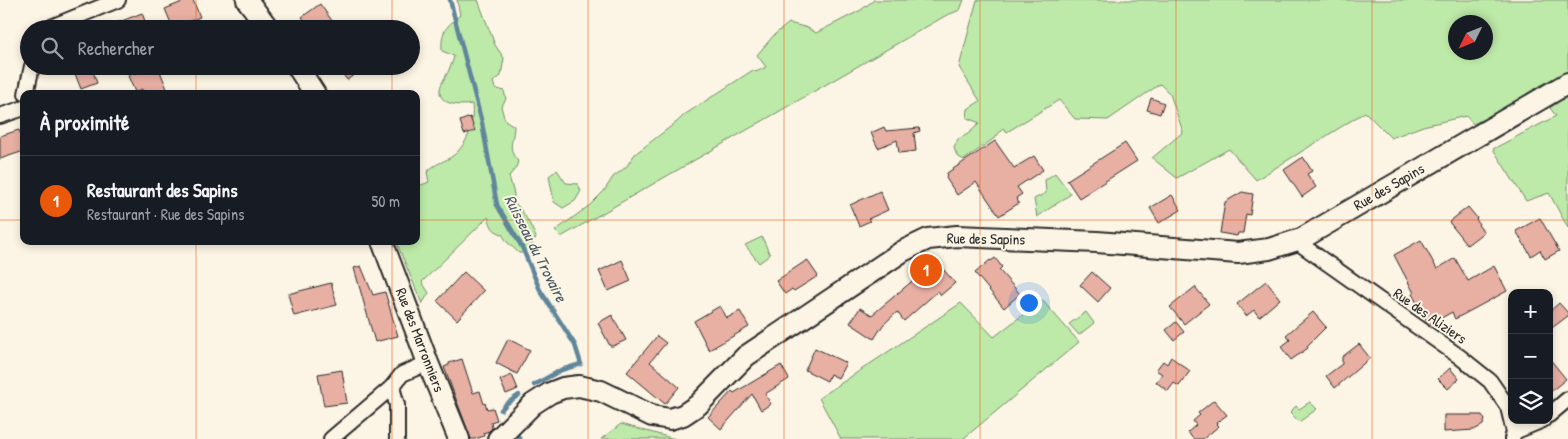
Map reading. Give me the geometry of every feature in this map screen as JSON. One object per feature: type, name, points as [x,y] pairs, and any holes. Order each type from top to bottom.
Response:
[{"type":"street","points":[[68,20],[118,0]]},
{"type":"street","points":[[247,0],[263,20]]},
{"type":"street","points":[[27,90],[30,75]]},
{"type":"street","points":[[303,75],[312,90]]},
{"type":"street","name":"Rue des Sapins","points":[[498,439],[534,404],[550,393],[563,388],[580,386],[601,391],[652,416],[670,419],[683,415],[698,405],[746,356],[904,251],[928,239],[957,236],[1087,242],[1238,253],[1269,249],[1301,239],[1568,83]]},
{"type":"street","points":[[0,116],[20,109]]},
{"type":"street","name":"Rue des Aliziers","points":[[1301,239],[1303,246],[1460,357],[1490,381],[1508,407],[1513,436]]},
{"type":"street","name":"Rue des Marronniers","points":[[384,245],[459,439]]},
{"type":"street","points":[[331,439],[392,387],[398,370],[428,363]]},
{"type":"street","points":[[392,387],[397,405],[397,439]]},
{"type":"street","points":[[1553,412],[1568,399]]},
{"type":"street","points":[[1513,436],[1536,424]]},
{"type":"green space","points":[[457,0],[478,0],[495,45],[504,58],[501,76],[493,82],[495,88],[504,91],[506,99],[501,107],[505,120],[514,126],[511,148],[514,157],[518,161],[516,168],[509,176],[514,194],[514,202],[521,210],[536,237],[531,246],[522,253],[519,253],[507,242],[502,234],[494,230],[488,217],[422,282],[429,293],[422,304],[398,245],[420,245],[420,185],[429,182],[427,172],[459,150],[467,138],[471,125],[472,104],[452,104],[440,95],[441,86],[454,56],[442,51],[443,34],[447,27],[460,15]]},
{"type":"green space","points":[[874,0],[964,0],[960,10],[945,16],[561,237],[555,231],[590,205],[604,191],[613,177],[626,167],[635,154],[684,115],[753,70],[756,72],[766,67],[757,55],[774,35],[789,23],[808,28],[816,33],[861,10]]},
{"type":"green space","points":[[977,0],[1568,0],[1568,73],[1545,89],[1473,124],[1466,116],[1423,126],[1391,138],[1365,112],[1256,180],[1229,149],[1177,178],[1152,158],[1183,132],[1170,94],[1160,84],[1108,120],[1075,119],[1059,100],[1007,132],[1003,128],[996,137],[964,160],[957,156],[954,148],[958,139],[968,134],[980,123],[967,118],[968,109],[980,101],[959,67]]},
{"type":"green space","points":[[1568,95],[1568,228],[1549,193],[1526,201],[1493,149],[1556,116],[1550,108]]},
{"type":"green space","points":[[557,170],[566,183],[578,184],[581,191],[575,201],[563,208],[554,202],[549,176]]},
{"type":"green space","points":[[1055,173],[1071,194],[1037,217],[1034,199],[1046,193],[1045,180]]},
{"type":"green space","points":[[762,237],[770,255],[759,263],[745,245]]},
{"type":"green space","points":[[1042,300],[1079,342],[963,439],[841,439],[819,398],[961,303],[994,337]]},
{"type":"green space","points":[[1086,312],[1094,323],[1079,335],[1069,324]]},
{"type":"green space","points":[[1310,402],[1317,409],[1299,422],[1290,412],[1296,406],[1299,409]]},
{"type":"green space","points":[[621,424],[675,439],[601,439]]},
{"type":"building","points":[[187,0],[193,0],[200,17],[193,20],[170,20],[165,9]]},
{"type":"building","points":[[320,4],[332,20],[304,20],[302,17]]},
{"type":"building","points":[[142,13],[145,20],[124,20]]},
{"type":"building","points":[[76,75],[94,75],[97,83],[81,89]]},
{"type":"building","points":[[162,75],[167,90],[134,90],[128,76]]},
{"type":"building","points":[[343,75],[354,75],[347,80]]},
{"type":"building","points":[[1151,98],[1164,103],[1160,114],[1147,110]]},
{"type":"building","points":[[470,117],[475,131],[464,134],[460,121]]},
{"type":"building","points":[[884,127],[886,131],[919,128],[920,131],[914,133],[916,151],[899,153],[897,140],[878,148],[871,133]]},
{"type":"building","points":[[19,130],[20,152],[0,159],[0,136]]},
{"type":"building","points":[[995,141],[1014,168],[1034,156],[1043,170],[1017,187],[1022,194],[1016,198],[1019,203],[999,216],[976,182],[957,195],[946,178],[947,173]]},
{"type":"building","points":[[1125,143],[1137,161],[1079,198],[1067,180]]},
{"type":"building","points":[[1303,157],[1312,171],[1307,174],[1316,187],[1302,197],[1284,170]]},
{"type":"building","points":[[880,191],[888,210],[868,219],[870,221],[859,226],[850,205]]},
{"type":"building","points":[[1242,192],[1253,194],[1250,215],[1246,214],[1243,233],[1238,233],[1237,236],[1220,233],[1225,202]]},
{"type":"building","points":[[1172,195],[1181,210],[1159,223],[1150,208]]},
{"type":"building","points":[[1468,207],[1477,218],[1478,225],[1484,232],[1467,245],[1449,222]]},
{"type":"building","points":[[1540,218],[1559,251],[1545,259],[1540,250],[1531,256],[1516,231]]},
{"type":"building","points":[[1421,240],[1437,269],[1455,258],[1468,281],[1494,266],[1507,291],[1455,319],[1452,312],[1429,325],[1394,255]]},
{"type":"building","points":[[995,258],[1002,267],[999,270],[1020,294],[1004,308],[975,273]]},
{"type":"building","points":[[622,260],[631,281],[608,291],[599,271]]},
{"type":"building","points":[[807,260],[818,276],[794,291],[792,289],[785,294],[776,281]]},
{"type":"building","points":[[936,261],[955,283],[941,295],[938,291],[904,321],[897,312],[883,325],[874,339],[850,323],[860,308],[872,315]]},
{"type":"building","points":[[361,266],[373,295],[385,292],[398,336],[375,342],[354,268]]},
{"type":"building","points":[[464,272],[484,291],[457,320],[437,301]]},
{"type":"building","points":[[1092,272],[1110,288],[1098,302],[1080,285]]},
{"type":"building","points":[[1266,281],[1280,299],[1259,317],[1254,310],[1246,316],[1237,304]]},
{"type":"building","points":[[331,283],[337,305],[294,316],[288,294]]},
{"type":"building","points":[[1195,287],[1209,304],[1184,324],[1170,307]]},
{"type":"building","points":[[1559,303],[1568,313],[1568,316],[1553,327],[1553,308]]},
{"type":"building","points":[[720,306],[727,318],[740,311],[749,327],[709,350],[694,321]]},
{"type":"building","points":[[1313,312],[1326,327],[1307,346],[1308,348],[1291,360],[1281,347],[1290,340],[1286,335]]},
{"type":"building","points":[[612,315],[626,340],[610,346],[598,323]]},
{"type":"building","points":[[1176,322],[1184,332],[1174,340],[1166,330]]},
{"type":"building","points":[[657,336],[666,343],[650,362],[679,387],[665,404],[627,372]]},
{"type":"building","points":[[508,339],[530,350],[517,374],[496,363]]},
{"type":"building","points":[[1359,344],[1370,358],[1335,388],[1326,376],[1342,364],[1342,357]]},
{"type":"building","points":[[815,348],[846,363],[838,378],[830,374],[827,381],[805,370]]},
{"type":"building","points":[[1171,357],[1190,371],[1179,386],[1174,383],[1168,391],[1156,382],[1162,374],[1156,370],[1163,361],[1167,364]]},
{"type":"building","points":[[462,359],[473,393],[480,391],[484,404],[487,409],[493,408],[497,420],[491,422],[492,428],[483,433],[484,436],[475,439],[471,439],[444,367],[449,365],[449,363]]},
{"type":"building","points":[[1553,363],[1566,379],[1553,390]]},
{"type":"building","points":[[781,365],[789,379],[765,394],[771,404],[761,410],[752,394],[721,429],[708,417],[732,391],[734,393]]},
{"type":"building","points":[[1450,368],[1459,379],[1448,389],[1438,379]]},
{"type":"building","points":[[342,370],[347,403],[324,406],[318,374]]},
{"type":"building","points":[[512,375],[518,389],[506,394],[500,380]]},
{"type":"building","points":[[1214,400],[1227,415],[1216,423],[1219,426],[1203,439],[1193,439],[1188,432],[1196,425],[1193,421],[1200,415],[1198,413]]},
{"type":"building","points":[[1444,415],[1482,415],[1485,420],[1483,425],[1474,430],[1444,432]]},
{"type":"waterway","name":"Ruisseau du Trovaire","points":[[450,0],[482,123],[497,205],[522,247],[540,290],[575,345],[581,364],[561,370],[534,385]]},
{"type":"waterway","points":[[501,410],[519,395]]},
{"type":"waterway","name":"Ruisseau du Trovaire","points":[[515,432],[520,439]]},
{"type":"place","name":"Restaurant des Sapins","points":[[926,270]]}]
